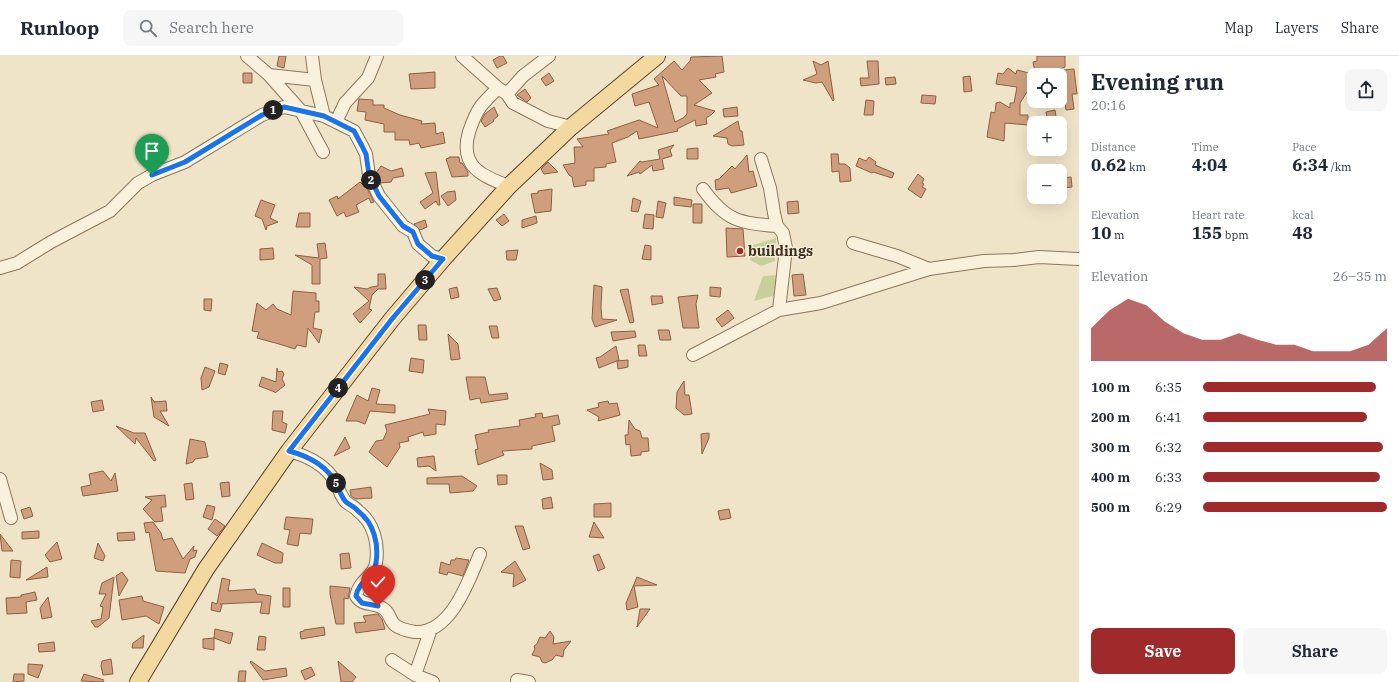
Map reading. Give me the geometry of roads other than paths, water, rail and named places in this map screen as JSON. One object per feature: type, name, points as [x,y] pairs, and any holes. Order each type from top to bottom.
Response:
[{"type":"main road","points":[[138,682],[206,569],[289,451],[392,319],[443,259],[509,186],[570,127],[657,56]]},
{"type":"street","points":[[247,56],[269,75],[301,111],[323,152]]},
{"type":"street","points":[[312,56],[315,80],[324,116]]},
{"type":"street","points":[[336,122],[345,103],[368,78],[377,56]]},
{"type":"street","points":[[462,56],[502,91],[513,103],[548,121],[570,127]]},
{"type":"street","points":[[509,186],[491,180],[480,173],[472,165],[467,154],[465,144],[472,121],[480,107],[548,56]]},
{"type":"street","points":[[269,75],[315,80]]},
{"type":"street","points":[[0,268],[17,263],[51,242],[110,211],[138,183],[152,175],[185,162],[262,115],[284,107],[324,116],[354,131],[366,154],[368,170],[372,182],[379,196],[390,212],[403,226],[413,232],[418,244],[432,256],[443,259]]},
{"type":"street","points":[[761,159],[770,188],[777,226],[783,234],[786,248],[779,310]]},
{"type":"street","points":[[703,189],[722,212],[732,218],[755,224],[777,226]]},
{"type":"street","points":[[853,243],[897,256],[929,269]]},
{"type":"street","points":[[693,354],[779,310],[821,302],[929,269],[984,260],[1014,260],[1039,257],[1078,259]]},
{"type":"street","points":[[289,451],[312,460],[332,476],[346,502],[366,518],[373,530],[377,549],[376,565],[371,574],[364,579],[357,589],[356,596],[362,603],[385,609],[391,621],[399,628],[422,632],[431,630],[440,624],[450,613],[463,591],[480,554]]},
{"type":"street","points":[[0,479],[11,518]]},
{"type":"street","points":[[415,675],[431,630]]},
{"type":"street","points":[[392,660],[415,675],[433,682]]},
{"type":"street","points":[[517,682],[517,680],[529,682]]},
{"type":"place","name":"buildings","points":[[740,251]]}]
